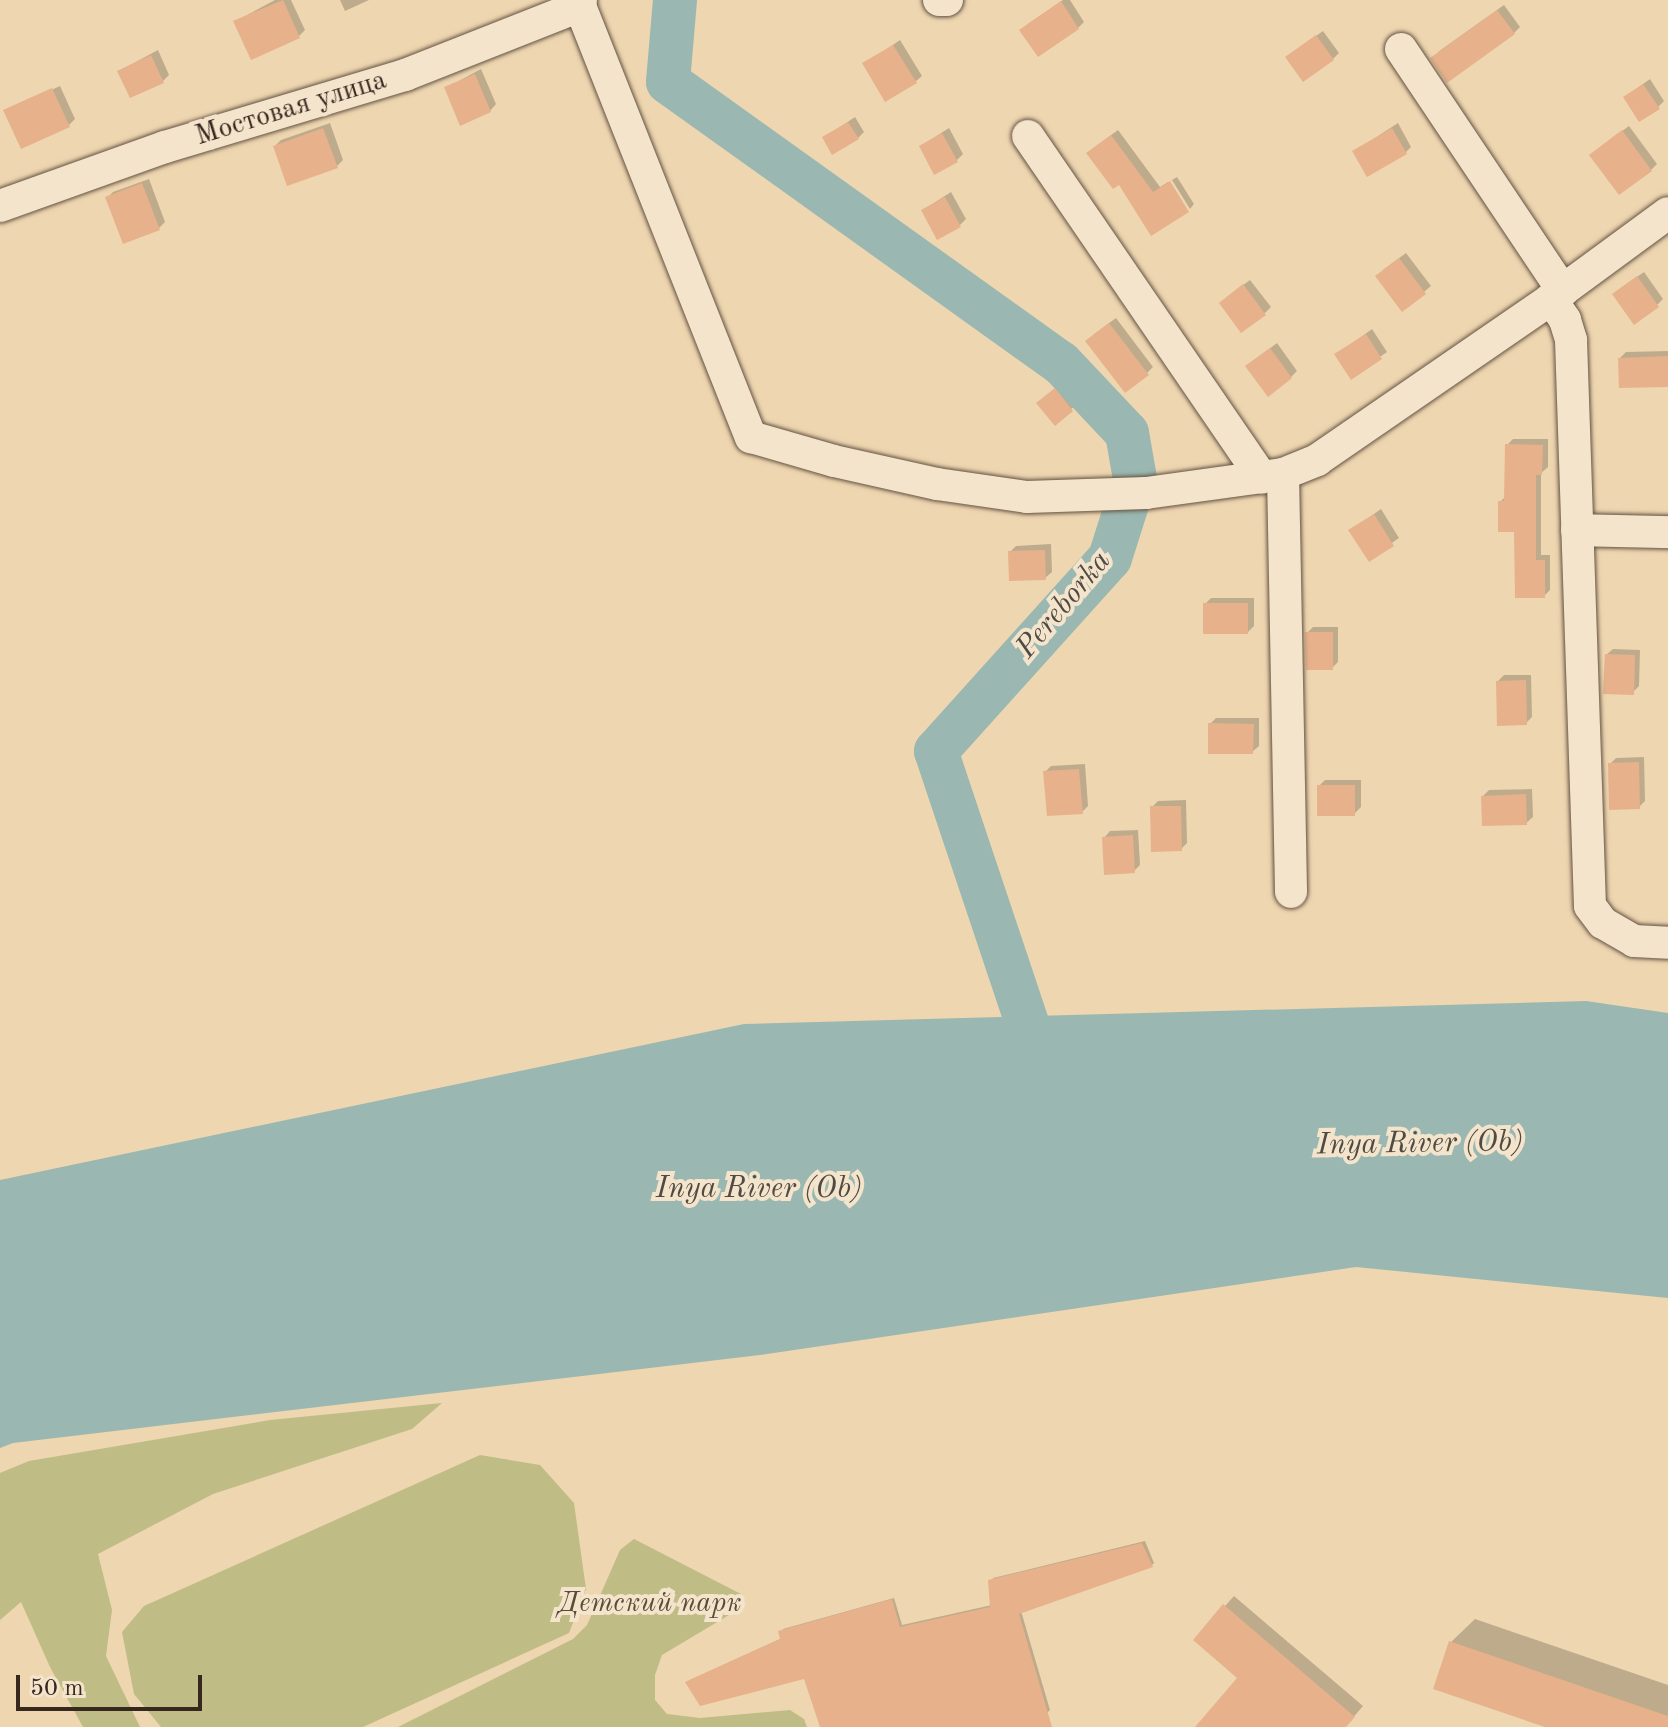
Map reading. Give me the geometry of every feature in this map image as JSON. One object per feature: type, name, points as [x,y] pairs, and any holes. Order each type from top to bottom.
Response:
[{"type":"street","points":[[939,0],[947,0]]},
{"type":"street","points":[[581,3],[751,437],[834,461],[937,484],[1027,497],[1146,493],[1272,476],[1317,460],[1557,295],[1668,213]]},
{"type":"street","name":"Мостовая улица","points":[[0,206],[165,147],[405,75],[581,3]]},
{"type":"street","points":[[1401,49],[1557,295],[1571,340],[1590,906],[1603,923],[1634,941],[1668,943]]},
{"type":"street","points":[[1028,136],[1272,476],[1291,892]]},
{"type":"street","points":[[1577,530],[1668,532]]},
{"type":"green space","points":[[442,1403],[412,1429],[213,1494],[98,1554],[112,1610],[106,1656],[140,1727],[83,1727],[50,1667],[21,1602],[0,1620],[0,1473],[29,1461],[270,1420]]},
{"type":"green space","points":[[480,1455],[540,1465],[574,1503],[586,1589],[569,1633],[363,1727],[161,1727],[134,1694],[122,1632],[144,1606]]},
{"type":"green space","name":"Детский парк","points":[[634,1539],[741,1594],[744,1606],[662,1655],[655,1675],[655,1700],[667,1714],[700,1718],[790,1710],[804,1719],[807,1727],[398,1727],[573,1639],[587,1625],[620,1550]]},
{"type":"water","name":"Inya River (Ob)","points":[[1586,1001],[1668,1013],[1668,1298],[1356,1267],[760,1355],[13,1443],[0,1448],[0,1180],[744,1024]]},
{"type":"building","points":[[283,0],[300,38],[251,60],[233,21]]},
{"type":"building","points":[[1061,1],[1079,29],[1038,57],[1019,30]]},
{"type":"building","points":[[1497,10],[1515,34],[1447,83],[1430,58]]},
{"type":"building","points":[[1316,35],[1334,60],[1303,82],[1285,57]]},
{"type":"building","points":[[893,45],[917,83],[885,102],[862,63]]},
{"type":"building","points":[[151,55],[164,83],[130,98],[117,71]]},
{"type":"building","points":[[475,74],[491,112],[460,126],[444,87]]},
{"type":"building","points":[[1643,84],[1660,109],[1639,122],[1623,97]]},
{"type":"building","points":[[52,88],[70,127],[21,149],[3,110]]},
{"type":"building","points":[[848,122],[859,139],[832,155],[822,137]]},
{"type":"building","points":[[323,128],[338,168],[287,186],[273,146]]},
{"type":"building","points":[[1392,128],[1407,154],[1367,177],[1352,151]]},
{"type":"building","points":[[1622,130],[1652,171],[1619,195],[1589,155]]},
{"type":"building","points":[[942,133],[958,162],[934,175],[919,146]]},
{"type":"building","points":[[1111,135],[1153,192],[1170,181],[1189,212],[1151,236],[1119,185],[1113,189],[1086,153]]},
{"type":"building","points":[[142,183],[160,230],[123,244],[105,197]]},
{"type":"building","points":[[945,197],[961,227],[937,240],[921,210]]},
{"type":"building","points":[[1399,258],[1426,294],[1402,312],[1375,276]]},
{"type":"building","points":[[1637,276],[1659,307],[1634,325],[1612,294]]},
{"type":"building","points":[[1243,284],[1266,315],[1241,333],[1219,303]]},
{"type":"building","points":[[1109,323],[1149,375],[1125,393],[1085,341]]},
{"type":"building","points":[[1366,334],[1382,359],[1351,380],[1334,354]]},
{"type":"building","points":[[1270,348],[1292,378],[1268,397],[1245,366]]},
{"type":"building","points":[[1668,356],[1668,387],[1619,388],[1618,358]]},
{"type":"building","points":[[1055,388],[1073,411],[1055,426],[1036,403]]},
{"type":"building","points":[[1505,444],[1543,445],[1542,475],[1536,475],[1536,560],[1545,560],[1545,598],[1515,598],[1514,532],[1498,532],[1498,501],[1504,501]]},
{"type":"building","points":[[1374,514],[1394,546],[1369,562],[1348,530]]},
{"type":"building","points":[[1045,550],[1046,580],[1009,581],[1008,551]]},
{"type":"building","points":[[1203,603],[1248,603],[1248,634],[1203,634]]},
{"type":"building","points":[[1305,632],[1333,632],[1333,670],[1306,670]]},
{"type":"building","points":[[1605,654],[1635,655],[1634,695],[1603,694]]},
{"type":"building","points":[[1526,680],[1527,725],[1497,726],[1496,681]]},
{"type":"building","points":[[1208,723],[1254,724],[1253,754],[1208,754]]},
{"type":"building","points":[[1639,762],[1640,809],[1609,810],[1608,763]]},
{"type":"building","points":[[1079,769],[1083,814],[1047,816],[1043,771]]},
{"type":"building","points":[[1317,785],[1355,785],[1355,816],[1317,816]]},
{"type":"building","points":[[1526,794],[1527,825],[1482,826],[1481,796]]},
{"type":"building","points":[[1150,806],[1181,806],[1182,851],[1151,852]]},
{"type":"building","points":[[1133,835],[1135,873],[1104,875],[1102,837]]},
{"type":"building","points":[[1142,1543],[1153,1567],[1019,1614],[1052,1727],[820,1727],[804,1679],[700,1706],[685,1682],[780,1639],[778,1631],[892,1599],[900,1627],[990,1607],[988,1580]]},
{"type":"building","points":[[1223,1604],[1355,1717],[1346,1727],[1195,1727],[1237,1678],[1193,1640]]},
{"type":"building","points":[[1449,1641],[1668,1716],[1668,1727],[1545,1727],[1433,1689]]},
{"type":"waterway","name":"Pereborka","points":[[675,0],[668,82],[1061,363],[1127,433],[1135,479],[1110,558],[936,751],[1044,1073]]}]
